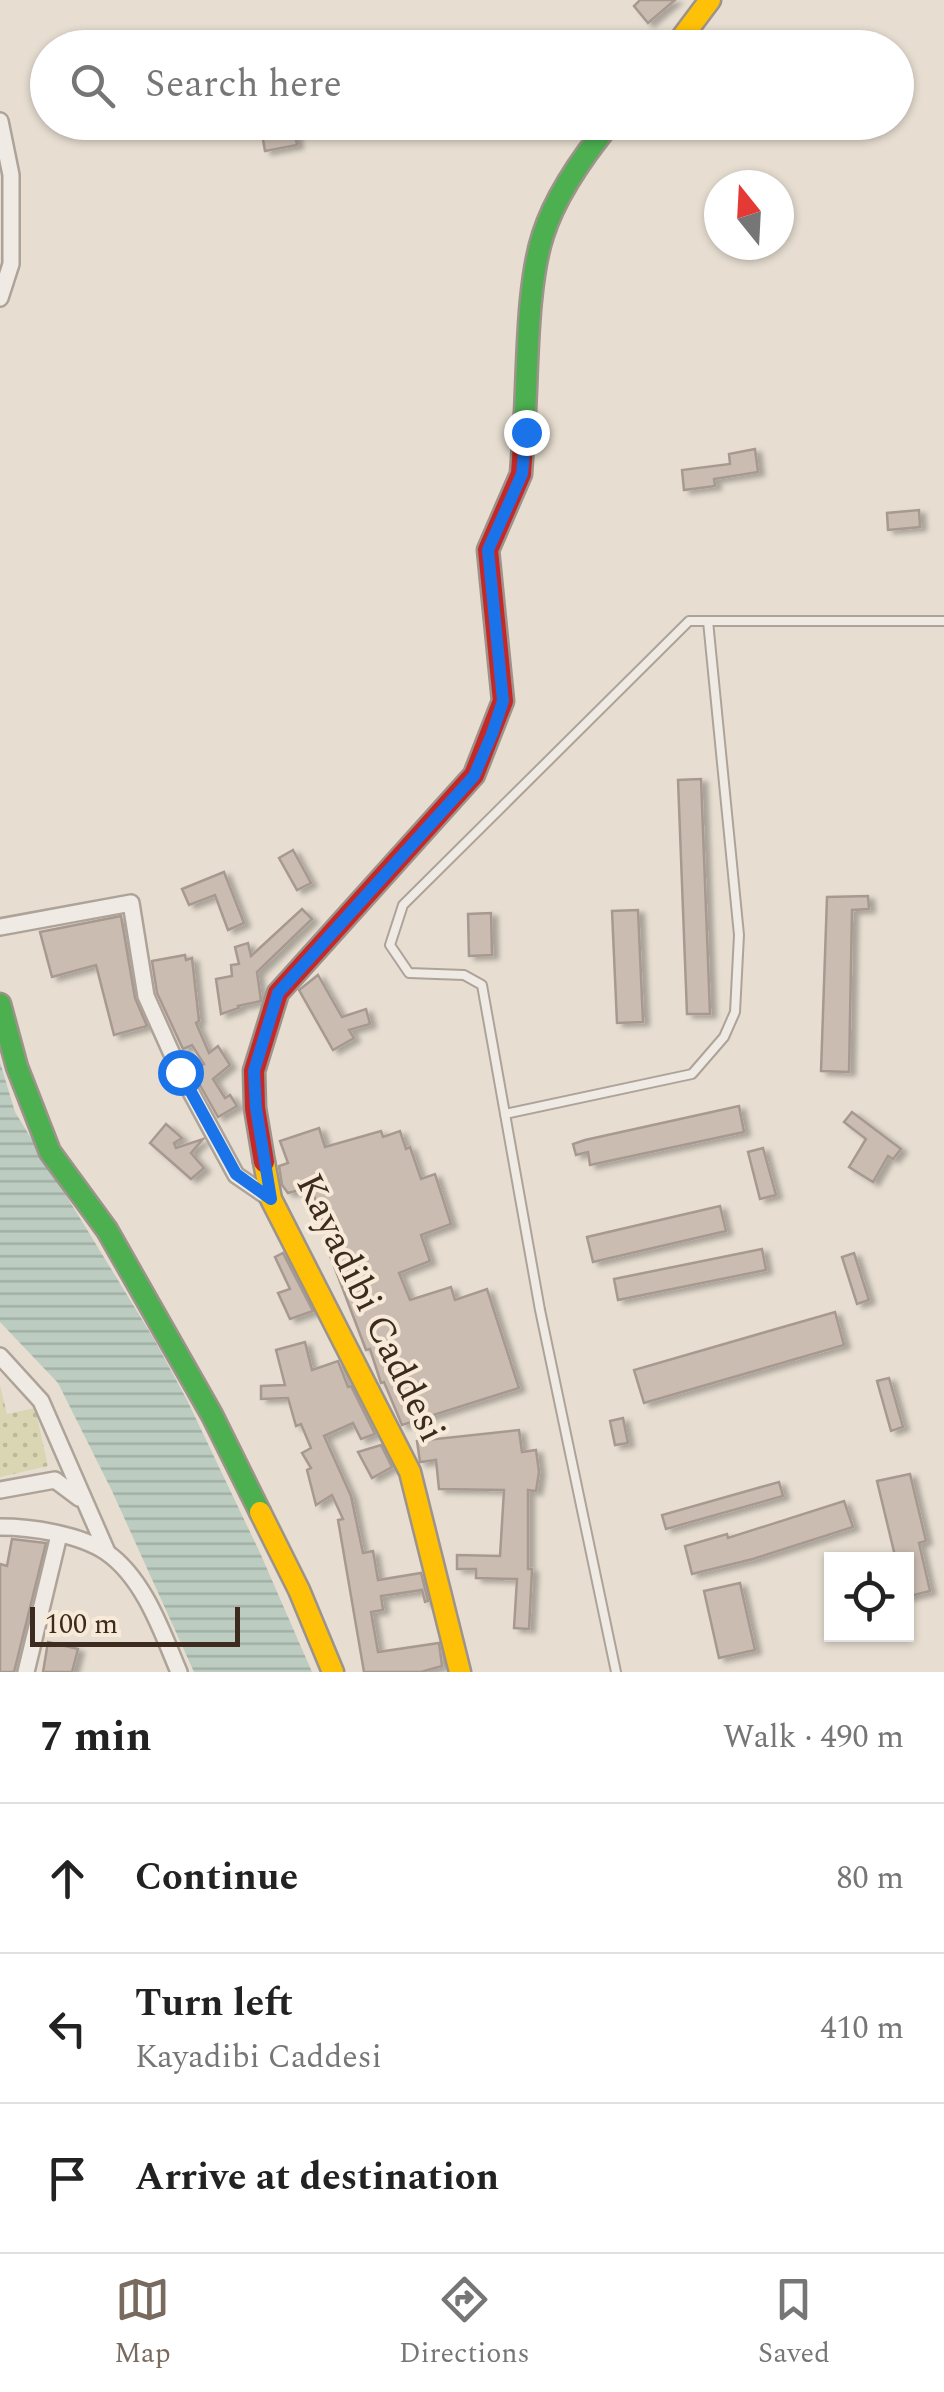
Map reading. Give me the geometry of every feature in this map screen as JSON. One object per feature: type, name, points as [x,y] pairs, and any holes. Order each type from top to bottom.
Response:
[{"type":"street","points":[[688,30],[710,0]]},
{"type":"street","points":[[0,122],[12,176],[11,264],[0,298]]},
{"type":"street","name":"Kayadibi Caddesi","points":[[460,1672],[410,1472],[271,1199],[254,1071],[278,993],[474,776],[492,734],[503,701],[488,550],[522,474],[536,277],[543,234],[581,159],[596,140]]},
{"type":"street","points":[[0,927],[131,904],[146,996],[180,1072],[236,1174],[271,1199]]},
{"type":"street","points":[[0,1004],[17,1067],[50,1152],[107,1230],[212,1415],[299,1590],[333,1672]]},
{"type":"street","points":[[0,1356],[41,1400],[106,1552],[130,1577],[159,1624],[179,1672]]},
{"type":"street","points":[[0,1490],[55,1480],[83,1500]]},
{"type":"street","points":[[0,1527],[35,1528],[106,1552]]},
{"type":"street","points":[[26,1672],[58,1535]]},
{"type":"lane","points":[[616,1672],[540,1310],[482,985],[464,975],[409,974],[390,945],[403,905],[689,621],[944,621]]},
{"type":"lane","points":[[504,1114],[692,1074],[724,1036],[735,1012],[739,935],[708,621]]},
{"type":"shaded area","points":[[0,1062],[15,1112],[187,1400],[312,1672],[194,1672],[58,1383],[0,1322]]},
{"type":"shaded area","points":[[0,1385],[7,1414],[35,1408],[48,1466],[0,1477]]},
{"type":"building","points":[[640,0],[675,0],[648,23],[634,6]]},
{"type":"building","points":[[263,140],[296,140],[297,145],[265,151]]},
{"type":"building","points":[[755,449],[758,472],[714,479],[715,486],[684,490],[682,470],[730,464],[729,454]]},
{"type":"building","points":[[919,510],[920,527],[888,530],[887,513]]},
{"type":"building","points":[[701,779],[710,1014],[687,1014],[678,780]]},
{"type":"building","points":[[293,850],[311,883],[297,890],[279,858]]},
{"type":"building","points":[[224,872],[244,923],[228,930],[215,895],[189,905],[182,889]]},
{"type":"building","points":[[868,896],[869,909],[852,910],[849,1072],[821,1071],[827,897]]},
{"type":"building","points":[[302,909],[312,919],[257,972],[261,1001],[221,1014],[216,979],[232,976],[231,965],[239,964],[235,947],[248,943],[251,956]]},
{"type":"building","points":[[638,910],[643,1022],[617,1023],[612,911]]},
{"type":"building","points":[[491,913],[492,955],[469,956],[468,914]]},
{"type":"building","points":[[121,916],[135,998],[147,1026],[114,1035],[96,965],[52,977],[40,932]]},
{"type":"building","points":[[185,955],[186,960],[192,958],[199,1021],[196,1023],[209,1053],[218,1046],[230,1065],[213,1079],[225,1098],[230,1095],[237,1106],[218,1117],[192,1071],[204,1064],[192,1045],[183,1049],[157,993],[152,961]]},
{"type":"building","points":[[318,975],[342,1017],[366,1009],[370,1024],[349,1030],[354,1038],[333,1050],[299,990]]},
{"type":"building","points":[[739,1106],[744,1132],[590,1165],[588,1152],[576,1155],[573,1144],[585,1140]]},
{"type":"building","points":[[852,1112],[901,1149],[893,1159],[888,1156],[873,1182],[849,1167],[866,1139],[844,1122]]},
{"type":"building","points":[[166,1124],[182,1138],[174,1143],[176,1148],[203,1139],[191,1153],[204,1168],[191,1179],[150,1143]]},
{"type":"building","points":[[319,1128],[325,1147],[381,1131],[383,1137],[400,1131],[421,1179],[435,1174],[451,1224],[421,1235],[430,1261],[399,1273],[410,1300],[451,1287],[455,1300],[487,1289],[519,1388],[402,1425],[384,1382],[381,1383],[370,1349],[366,1350],[328,1250],[340,1246],[332,1220],[323,1222],[311,1187],[288,1193],[282,1185],[279,1166],[288,1163],[280,1141]]},
{"type":"building","points":[[763,1148],[776,1195],[760,1199],[748,1152]]},
{"type":"building","points":[[720,1206],[726,1231],[593,1262],[587,1237]]},
{"type":"building","points":[[762,1249],[766,1270],[618,1300],[614,1279]]},
{"type":"building","points":[[283,1253],[313,1311],[290,1319],[278,1293],[290,1289],[275,1257]]},
{"type":"building","points":[[854,1253],[869,1300],[857,1304],[842,1257]]},
{"type":"building","points":[[835,1312],[844,1345],[644,1403],[634,1370]]},
{"type":"building","points":[[305,1342],[312,1370],[338,1361],[375,1434],[361,1439],[353,1423],[324,1436],[351,1496],[363,1553],[373,1551],[378,1580],[421,1573],[428,1601],[425,1602],[422,1590],[381,1596],[383,1610],[371,1612],[378,1652],[439,1643],[442,1666],[421,1672],[364,1672],[338,1520],[343,1519],[332,1495],[316,1505],[307,1470],[311,1468],[302,1453],[311,1448],[301,1424],[296,1426],[288,1398],[261,1399],[261,1386],[285,1385],[276,1350]]},
{"type":"building","points":[[889,1378],[903,1427],[891,1431],[877,1381]]},
{"type":"building","points":[[623,1418],[628,1443],[615,1445],[610,1421]]},
{"type":"building","points":[[519,1430],[522,1452],[536,1450],[539,1472],[536,1491],[528,1490],[528,1569],[532,1569],[529,1629],[514,1628],[517,1579],[476,1578],[476,1569],[457,1569],[457,1555],[500,1556],[504,1490],[439,1489],[436,1460],[420,1462],[417,1441]]},
{"type":"building","points":[[381,1445],[392,1467],[372,1478],[358,1452]]},
{"type":"building","points":[[910,1474],[926,1541],[919,1543],[930,1591],[914,1595],[914,1552],[894,1552],[877,1481]]},
{"type":"building","points":[[779,1482],[783,1496],[666,1529],[662,1515]]},
{"type":"building","points":[[844,1501],[853,1527],[692,1574],[685,1546],[727,1534],[728,1538]]},
{"type":"building","points":[[12,1539],[46,1543],[14,1672],[0,1672],[0,1564],[7,1566]]},
{"type":"building","points":[[740,1583],[755,1650],[719,1658],[704,1591]]},
{"type":"building","points":[[48,1642],[78,1649],[72,1672],[43,1672]]},
{"type":"traffic: fast","points":[[524,429],[537,256],[555,205],[597,140]]},
{"type":"traffic: fast","points":[[0,1004],[17,1067],[50,1152],[107,1230],[212,1415],[260,1512]]},
{"type":"traffic: slow","points":[[688,30],[710,0]]},
{"type":"traffic: slow","points":[[264,1162],[271,1199],[410,1472],[460,1672]]},
{"type":"traffic: slow","points":[[260,1512],[299,1590],[333,1672]]},
{"type":"traffic: jam","points":[[264,1162],[255,1108],[254,1071],[278,993],[474,775],[503,701],[488,550],[521,474],[524,429]]},
{"type":"route","points":[[180,1072],[236,1174],[271,1199],[254,1071],[278,993],[474,776],[503,701],[488,550],[522,474],[526,432]]}]
